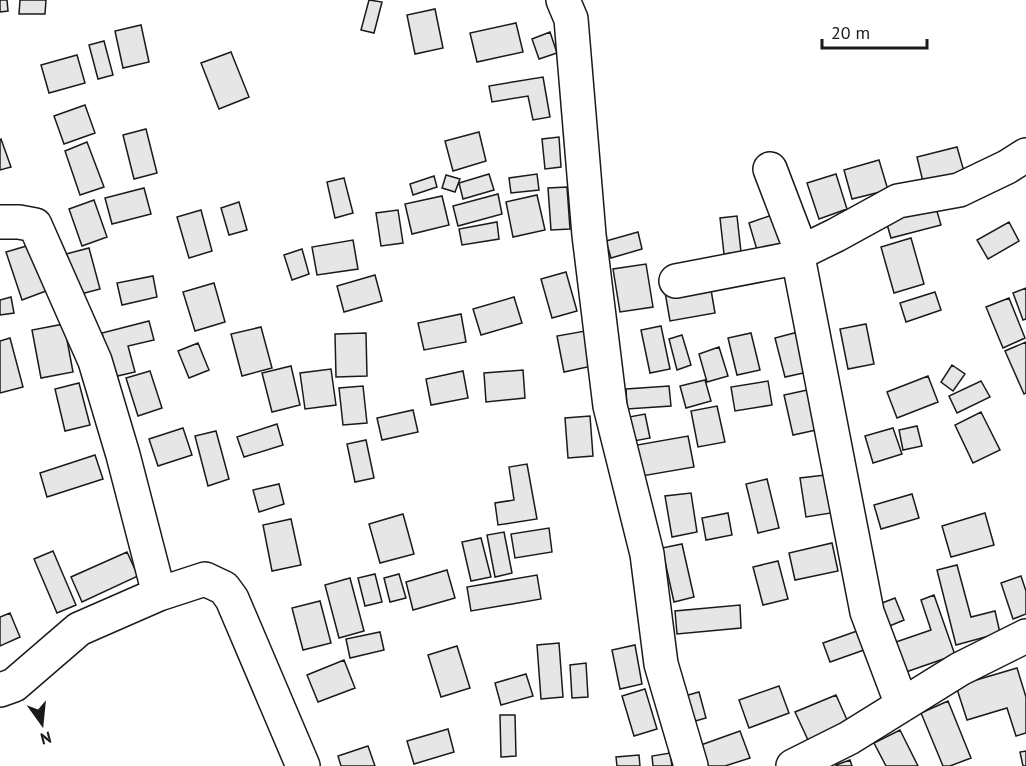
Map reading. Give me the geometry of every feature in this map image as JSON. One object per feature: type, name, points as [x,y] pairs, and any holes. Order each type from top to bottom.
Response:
[{"type":"street","points":[[563,0],[571,19],[589,235],[610,406],[647,554],[661,664],[691,766]]},
{"type":"street","points":[[676,281],[785,260],[897,201],[959,190],[1007,167],[1026,155]]},
{"type":"street","points":[[770,169],[802,253],[799,262],[867,612],[902,705]]},
{"type":"street","points":[[0,222],[35,225],[66,293],[95,361],[123,454],[159,594]]},
{"type":"street","points":[[0,690],[14,685],[79,629],[159,594],[205,579],[224,588],[232,599],[303,766]]},
{"type":"street","points":[[793,766],[849,738],[960,669],[1026,636]]},
{"type":"building","points":[[0,0],[7,0],[8,11],[0,12]]},
{"type":"building","points":[[20,0],[46,0],[45,14],[19,14]]},
{"type":"building","points":[[369,0],[382,2],[374,33],[361,30]]},
{"type":"building","points":[[435,9],[443,48],[415,54],[407,15]]},
{"type":"building","points":[[516,23],[523,52],[477,62],[470,33]]},
{"type":"building","points":[[141,25],[149,62],[123,68],[115,31]]},
{"type":"building","points":[[550,32],[557,53],[539,59],[532,39]]},
{"type":"building","points":[[104,41],[113,75],[98,79],[89,45]]},
{"type":"building","points":[[231,52],[249,97],[219,109],[201,63]]},
{"type":"building","points":[[77,55],[85,83],[49,93],[41,65]]},
{"type":"building","points":[[543,77],[550,117],[533,120],[528,96],[492,102],[489,86]]},
{"type":"building","points":[[85,105],[95,133],[64,144],[54,116]]},
{"type":"building","points":[[146,129],[157,173],[134,179],[123,135]]},
{"type":"building","points":[[479,132],[486,161],[453,171],[445,141]]},
{"type":"building","points":[[559,137],[561,167],[545,169],[542,139]]},
{"type":"building","points":[[0,140],[11,167],[0,170]]},
{"type":"building","points":[[87,142],[104,187],[80,195],[65,151]]},
{"type":"building","points":[[957,147],[965,175],[924,186],[917,157]]},
{"type":"building","points":[[879,160],[888,190],[852,199],[844,170]]},
{"type":"building","points":[[489,174],[494,190],[463,199],[459,183]]},
{"type":"building","points":[[537,174],[539,190],[511,193],[509,178]]},
{"type":"building","points":[[836,174],[847,209],[819,219],[807,183]]},
{"type":"building","points":[[446,175],[460,179],[455,192],[442,188]]},
{"type":"building","points":[[434,176],[437,187],[413,195],[410,184]]},
{"type":"building","points":[[344,178],[353,213],[335,218],[327,182]]},
{"type":"building","points":[[567,187],[570,229],[551,230],[548,188]]},
{"type":"building","points":[[144,188],[151,214],[112,224],[105,198]]},
{"type":"building","points":[[498,194],[502,214],[458,226],[453,206]]},
{"type":"building","points":[[537,195],[545,230],[513,237],[506,202]]},
{"type":"building","points":[[442,196],[449,225],[412,234],[405,204]]},
{"type":"building","points":[[94,200],[107,237],[82,246],[69,209]]},
{"type":"building","points":[[934,201],[941,225],[891,238],[884,214]]},
{"type":"building","points":[[239,202],[247,230],[229,235],[221,208]]},
{"type":"building","points":[[201,210],[212,251],[189,258],[177,217]]},
{"type":"building","points":[[398,210],[403,243],[381,246],[376,213]]},
{"type":"building","points":[[775,214],[787,252],[760,260],[749,223]]},
{"type":"building","points":[[737,216],[741,252],[724,254],[720,218]]},
{"type":"building","points":[[497,222],[499,239],[462,245],[459,229]]},
{"type":"building","points":[[1009,222],[1019,241],[988,259],[977,240]]},
{"type":"building","points":[[638,232],[642,249],[611,258],[606,241]]},
{"type":"building","points":[[911,238],[924,284],[894,293],[881,247]]},
{"type":"building","points":[[353,240],[358,269],[317,275],[312,247]]},
{"type":"building","points":[[30,245],[46,291],[22,300],[6,252]]},
{"type":"building","points":[[89,248],[100,289],[77,295],[66,254]]},
{"type":"building","points":[[302,249],[309,274],[292,280],[284,255]]},
{"type":"building","points":[[646,264],[653,307],[620,312],[613,269]]},
{"type":"building","points":[[566,272],[577,311],[552,318],[541,279]]},
{"type":"building","points":[[375,275],[382,301],[344,312],[337,286]]},
{"type":"building","points":[[153,276],[157,297],[122,305],[117,283]]},
{"type":"building","points":[[214,283],[225,322],[195,331],[183,292]]},
{"type":"building","points":[[710,284],[715,313],[670,321],[665,292]]},
{"type":"building","points":[[1026,288],[1026,319],[1023,320],[1013,293]]},
{"type":"building","points":[[935,292],[941,310],[906,322],[900,303]]},
{"type":"building","points":[[11,297],[14,313],[0,315],[0,300]]},
{"type":"building","points":[[514,297],[522,323],[481,335],[473,309]]},
{"type":"building","points":[[1009,298],[1025,338],[1003,348],[986,307]]},
{"type":"building","points":[[461,314],[466,342],[424,350],[418,323]]},
{"type":"building","points":[[149,321],[154,340],[128,346],[135,372],[113,377],[102,333]]},
{"type":"building","points":[[64,324],[73,372],[41,378],[32,330]]},
{"type":"building","points":[[866,324],[874,364],[848,369],[840,329]]},
{"type":"building","points":[[661,326],[670,369],[650,373],[641,330]]},
{"type":"building","points":[[261,327],[272,368],[242,376],[231,334]]},
{"type":"building","points":[[585,331],[592,366],[564,372],[557,336]]},
{"type":"building","points":[[798,332],[808,372],[785,377],[775,338]]},
{"type":"building","points":[[366,333],[367,376],[336,377],[335,334]]},
{"type":"building","points":[[751,333],[760,370],[737,375],[728,338]]},
{"type":"building","points":[[682,335],[691,365],[677,370],[669,339]]},
{"type":"building","points":[[10,338],[23,387],[0,393],[0,341]]},
{"type":"building","points":[[1026,342],[1026,393],[1024,394],[1005,351]]},
{"type":"building","points":[[198,343],[209,370],[189,378],[178,351]]},
{"type":"building","points":[[719,347],[728,376],[707,382],[699,354]]},
{"type":"building","points":[[952,365],[965,374],[953,391],[941,382]]},
{"type":"building","points":[[291,366],[300,405],[272,412],[262,373]]},
{"type":"building","points":[[331,369],[336,405],[305,409],[300,373]]},
{"type":"building","points":[[523,370],[525,398],[486,402],[484,373]]},
{"type":"building","points":[[150,371],[162,408],[138,416],[126,378]]},
{"type":"building","points":[[463,371],[468,398],[431,405],[426,379]]},
{"type":"building","points":[[928,376],[938,402],[897,418],[887,392]]},
{"type":"building","points":[[705,380],[711,401],[686,408],[680,386]]},
{"type":"building","points":[[768,381],[772,405],[735,411],[731,387]]},
{"type":"building","points":[[981,381],[990,397],[957,413],[949,396]]},
{"type":"building","points":[[79,383],[90,425],[65,431],[55,389]]},
{"type":"building","points":[[363,386],[367,423],[343,425],[339,388]]},
{"type":"building","points":[[669,386],[671,406],[627,409],[626,389]]},
{"type":"building","points":[[812,389],[821,429],[793,435],[784,395]]},
{"type":"building","points":[[717,406],[725,442],[698,447],[691,411]]},
{"type":"building","points":[[413,410],[418,432],[382,440],[377,418]]},
{"type":"building","points":[[981,412],[1000,450],[973,463],[955,425]]},
{"type":"building","points":[[645,414],[650,438],[634,441],[629,417]]},
{"type":"building","points":[[590,416],[593,456],[568,458],[565,418]]},
{"type":"building","points":[[277,424],[283,445],[244,457],[237,437]]},
{"type":"building","points":[[917,426],[922,446],[903,450],[899,430]]},
{"type":"building","points":[[183,428],[192,455],[158,466],[149,439]]},
{"type":"building","points":[[893,428],[902,454],[873,463],[865,436]]},
{"type":"building","points":[[216,431],[229,479],[208,486],[195,436]]},
{"type":"building","points":[[688,436],[694,467],[642,476],[637,445]]},
{"type":"building","points":[[366,440],[374,478],[355,482],[347,444]]},
{"type":"building","points":[[95,455],[103,479],[47,497],[40,473]]},
{"type":"building","points":[[527,464],[537,519],[498,525],[495,503],[514,500],[509,467]]},
{"type":"building","points":[[825,475],[831,513],[806,517],[800,478]]},
{"type":"building","points":[[767,479],[779,528],[758,533],[746,484]]},
{"type":"building","points":[[279,484],[284,504],[259,512],[253,490]]},
{"type":"building","points":[[691,493],[697,532],[672,537],[665,496]]},
{"type":"building","points":[[912,494],[919,518],[881,529],[874,505]]},
{"type":"building","points":[[728,513],[732,535],[706,540],[702,518]]},
{"type":"building","points":[[985,513],[994,545],[951,557],[942,526]]},
{"type":"building","points":[[403,514],[414,554],[380,563],[369,524]]},
{"type":"building","points":[[291,519],[301,565],[272,571],[263,525]]},
{"type":"building","points":[[549,528],[552,552],[515,558],[511,534]]},
{"type":"building","points":[[504,532],[512,573],[495,577],[487,535]]},
{"type":"building","points":[[481,538],[491,577],[471,581],[462,542]]},
{"type":"building","points":[[832,543],[838,571],[795,580],[789,553]]},
{"type":"building","points":[[682,544],[694,597],[674,602],[662,548]]},
{"type":"building","points":[[53,551],[76,605],[57,613],[34,559]]},
{"type":"building","points":[[127,552],[138,576],[82,602],[71,577]]},
{"type":"building","points":[[778,561],[788,599],[763,605],[753,567]]},
{"type":"building","points":[[957,565],[971,617],[995,611],[1000,633],[956,645],[937,570]]},
{"type":"building","points":[[447,570],[455,598],[413,610],[406,582]]},
{"type":"building","points":[[375,574],[382,602],[365,606],[358,578]]},
{"type":"building","points":[[399,574],[406,598],[390,602],[384,578]]},
{"type":"building","points":[[537,575],[541,599],[471,611],[467,587]]},
{"type":"building","points":[[1021,576],[1026,591],[1026,614],[1013,619],[1001,583]]},
{"type":"building","points":[[350,578],[364,631],[339,638],[325,585]]},
{"type":"building","points":[[934,595],[955,655],[903,673],[893,643],[931,630],[921,600]]},
{"type":"building","points":[[895,598],[904,620],[887,627],[877,605]]},
{"type":"building","points":[[320,601],[331,643],[303,650],[292,608]]},
{"type":"building","points":[[740,605],[741,628],[677,634],[675,611]]},
{"type":"building","points":[[10,613],[20,637],[0,646],[0,617]]},
{"type":"building","points":[[857,631],[864,650],[830,662],[823,643]]},
{"type":"building","points":[[380,632],[384,650],[350,658],[346,639]]},
{"type":"building","points":[[559,643],[563,697],[541,699],[537,645]]},
{"type":"building","points":[[635,645],[642,684],[620,689],[612,650]]},
{"type":"building","points":[[457,646],[470,688],[441,697],[428,655]]},
{"type":"building","points":[[344,660],[355,688],[318,702],[307,675]]},
{"type":"building","points":[[586,663],[588,697],[572,698],[570,665]]},
{"type":"building","points":[[1017,668],[1026,697],[1026,733],[1016,736],[1007,708],[967,720],[956,686]]},
{"type":"building","points":[[526,674],[533,696],[501,705],[495,683]]},
{"type":"building","points":[[779,686],[789,713],[749,728],[739,700]]},
{"type":"building","points":[[645,689],[657,729],[634,736],[622,696]]},
{"type":"building","points":[[699,692],[706,718],[688,723],[681,697]]},
{"type":"building","points":[[836,695],[848,722],[808,740],[795,712]]},
{"type":"building","points":[[948,701],[971,758],[950,766],[943,766],[921,713]]},
{"type":"building","points":[[500,715],[515,715],[516,756],[501,757]]},
{"type":"building","points":[[448,729],[454,752],[414,764],[407,741]]},
{"type":"building","points":[[900,730],[918,766],[886,766],[874,743]]},
{"type":"building","points":[[740,731],[750,758],[725,766],[706,766],[698,746]]},
{"type":"building","points":[[368,746],[375,766],[341,766],[338,756]]},
{"type":"building","points":[[1026,751],[1026,766],[1023,766],[1020,752]]},
{"type":"building","points":[[670,753],[672,766],[653,766],[652,756]]},
{"type":"building","points":[[639,755],[640,766],[617,766],[616,757]]},
{"type":"building","points":[[850,760],[852,766],[836,766],[836,765]]}]
